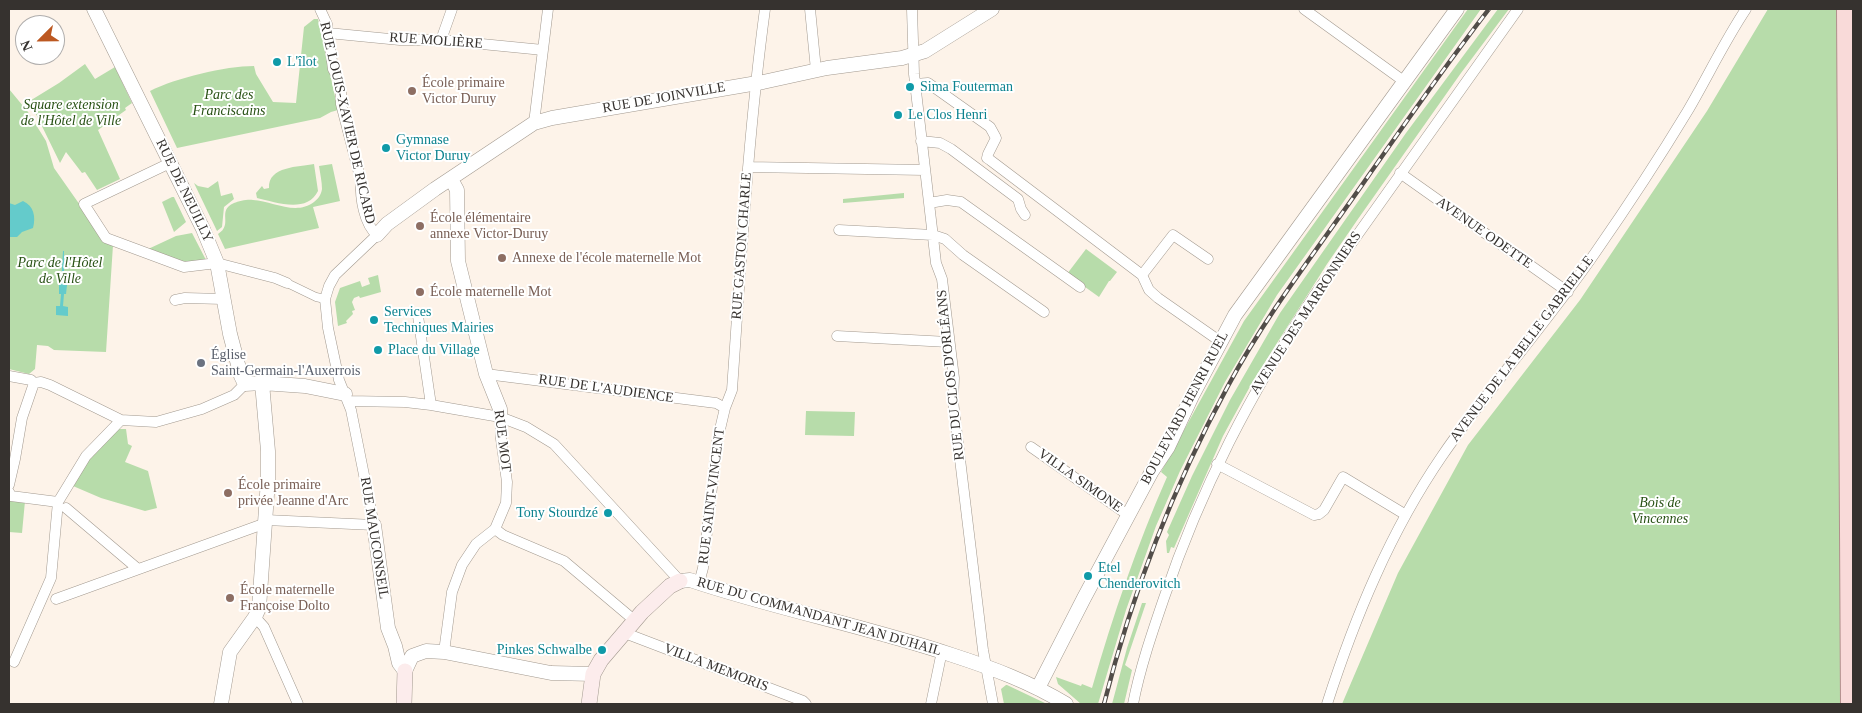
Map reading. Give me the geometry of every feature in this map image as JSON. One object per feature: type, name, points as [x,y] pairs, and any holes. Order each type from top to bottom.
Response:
[{"type":"main road","points":[[1845,9],[1850,704]]},
{"type":"main road","name":"RUE DU COMMANDANT JEAN DUHAIL","points":[[593,674],[601,660],[629,626],[659,595],[680,581]]},
{"type":"main road","points":[[404,704],[405,671]]},
{"type":"main road","points":[[589,704],[593,674]]},
{"type":"street","name":"RUE DE NEUILLY","points":[[94,9],[203,229],[217,263],[238,366],[245,384]]},
{"type":"street","name":"RUE LOUIS-XAVIER DE RICARD","points":[[320,9],[327,24],[333,69],[338,78],[341,104],[361,181],[361,193],[367,218],[372,230],[378,235]]},
{"type":"street","points":[[441,40],[452,9]]},
{"type":"street","points":[[534,123],[548,9]]},
{"type":"street","name":"RUE GASTON CHARLE","points":[[725,408],[732,390],[748,168],[765,9]]},
{"type":"street","points":[[810,9],[816,70]]},
{"type":"street","name":"RUE DU CLOS D'ORLÉANS","points":[[912,9],[913,55],[921,141],[936,263],[942,280],[948,342],[954,378],[953,401],[986,665],[993,704]]},
{"type":"street","name":"RUE DE JOINVILLE","points":[[378,235],[387,224],[407,209],[534,123],[580,112],[756,83],[816,70],[913,55],[925,51],[992,9]]},
{"type":"street","points":[[1304,9],[1405,82]]},
{"type":"street","name":"BOULEVARD HENRI RUEL","points":[[1038,688],[1128,515],[1152,471],[1168,447],[1192,396],[1235,315],[1458,9]]},
{"type":"street","name":"AVENUE DES MARRONNIERS","points":[[1133,704],[1145,654],[1175,566],[1198,506],[1245,409],[1285,341],[1344,252],[1518,9]]},
{"type":"street","name":"AVENUE DE LA BELLE GABRIELLE","points":[[1327,704],[1360,611],[1374,578],[1406,515],[1462,427],[1568,292],[1646,177],[1746,9]]},
{"type":"street","name":"RUE MOLIÈRE","points":[[328,33],[400,40],[441,40],[543,50]]},
{"type":"street","points":[[915,84],[928,83],[990,127],[996,138],[988,154],[990,160],[1142,275],[1149,290],[1158,298],[1221,342]]},
{"type":"street","points":[[921,141],[940,143],[951,149],[1018,200],[1020,209],[1025,215]]},
{"type":"street","points":[[170,162],[84,204],[106,238],[184,267],[217,263],[275,278],[316,297],[326,299],[329,286],[335,274],[378,235]]},
{"type":"street","points":[[748,168],[925,170]]},
{"type":"street","name":"AVENUE ODETTE","points":[[1400,173],[1568,292]]},
{"type":"street","name":"RUE MOT","points":[[451,179],[457,190],[458,261],[486,374],[500,409],[507,496],[506,503],[495,528]]},
{"type":"street","points":[[929,202],[947,200],[961,202],[1080,287]]},
{"type":"street","points":[[839,230],[933,236],[946,239],[963,255],[1044,312]]},
{"type":"street","points":[[1142,275],[1173,235],[1208,259]]},
{"type":"street","points":[[175,300],[185,298],[223,299]]},
{"type":"street","name":"RUE MAUCONSEIL","points":[[326,299],[328,328],[339,380],[346,397],[356,434],[374,525],[388,628],[395,646],[398,663],[405,671]]},
{"type":"street","points":[[418,316],[431,405]]},
{"type":"street","points":[[837,336],[948,342]]},
{"type":"street","name":"RUE DE L'AUDIENCE","points":[[486,374],[716,404],[725,408]]},
{"type":"street","points":[[9,376],[50,385],[121,420],[156,422],[202,409],[234,395],[245,384],[262,383],[305,386],[346,397],[431,405],[500,417],[526,426],[554,444],[680,581]]},
{"type":"street","points":[[9,485],[22,418],[34,383]]},
{"type":"street","points":[[221,704],[230,652],[255,618],[259,608],[268,480],[268,451],[262,383]]},
{"type":"street","name":"RUE SAINT-VINCENT","points":[[699,583],[703,568],[717,442],[725,408]]},
{"type":"street","points":[[14,662],[51,578],[62,505],[86,456],[121,420]]},
{"type":"street","name":"VILLA SIMONE","points":[[1031,447],[1128,515]]},
{"type":"street","points":[[1217,464],[1314,515],[1324,510],[1343,476],[1406,515]]},
{"type":"street","points":[[9,492],[11,496],[62,505],[138,569]]},
{"type":"street","points":[[56,599],[266,521],[374,525]]},
{"type":"street","points":[[444,652],[452,592],[462,565],[476,544],[495,528]]},
{"type":"street","name":"VILLA MEMORIS","points":[[495,528],[503,535],[568,563],[629,626],[630,635],[803,700],[806,704]]},
{"type":"street","name":"RUE DU COMMANDANT JEAN DUHAIL","points":[[680,581],[690,580],[900,638],[986,665],[1038,688],[1066,704]]},
{"type":"street","points":[[255,618],[264,627],[298,704]]},
{"type":"street","points":[[405,671],[412,656],[426,651],[444,652],[551,673],[593,674]]},
{"type":"street","points":[[931,704],[942,651]]},
{"type":"green space","points":[[1468,9],[1481,9],[1277,295],[1225,382],[1180,471],[1156,526],[1126,610],[1098,704],[1081,704],[1058,684],[1056,677],[1092,688],[1126,581],[1167,477],[1161,472],[1244,321]]},
{"type":"green space","points":[[1498,9],[1509,9],[1461,73],[1327,264],[1253,381],[1223,436],[1174,548],[1171,547],[1169,553],[1167,553],[1166,541],[1169,535],[1167,532],[1192,476],[1230,400],[1280,313],[1406,133]]},
{"type":"green space","name":"Bois de Vincennes","points":[[1768,9],[1853,9],[1853,704],[1342,704],[1398,573],[1468,445],[1580,300],[1707,111]]},
{"type":"green space","name":"Parc des Franciscains","points":[[314,19],[318,19],[338,110],[320,118],[177,148],[150,91],[201,74],[229,68],[254,66],[256,74],[273,102],[296,103],[304,27]]},
{"type":"green space","name":"Square extension de l'Hôtel de Ville","points":[[85,64],[95,79],[115,67],[132,103],[125,108],[126,110],[98,130],[120,179],[97,190],[85,172],[82,173],[66,152],[60,163],[28,102]]},
{"type":"green space","name":"Parc de l'Hôtel de Ville","points":[[9,89],[28,112],[46,141],[54,168],[94,225],[113,245],[106,352],[54,350],[48,346],[37,345],[35,369],[29,374],[9,369]]},
{"type":"green space","points":[[314,164],[318,191],[313,198],[306,202],[290,205],[257,198],[256,193],[262,186],[264,189],[269,188],[270,181],[279,172],[293,167]]},
{"type":"green space","points":[[332,164],[340,201],[313,207],[319,228],[225,249],[218,234],[225,226],[225,214],[229,206],[236,202],[249,200],[292,208],[307,206],[317,200],[322,191],[319,166]]},
{"type":"green space","points":[[218,181],[221,196],[232,193],[234,199],[224,207],[222,227],[217,231],[194,183],[208,188]]},
{"type":"green space","points":[[904,193],[904,198],[843,203],[843,199]]},
{"type":"green space","points":[[174,197],[186,222],[174,232],[162,202]]},
{"type":"green space","points":[[192,233],[206,260],[186,263],[146,250],[176,236]]},
{"type":"green space","points":[[1086,249],[1117,272],[1099,297],[1067,274]]},
{"type":"green space","points":[[378,275],[381,292],[354,298],[352,302],[355,310],[352,311],[353,314],[346,321],[347,323],[338,326],[335,302],[340,288],[360,281],[362,287],[370,284],[368,278]]},
{"type":"green space","points":[[806,411],[855,412],[854,436],[805,435]]},
{"type":"green space","points":[[119,429],[126,429],[128,444],[132,446],[125,462],[148,471],[157,508],[145,511],[101,498],[73,486],[90,458]]},
{"type":"green space","points":[[9,499],[25,501],[22,533],[9,532]]},
{"type":"green space","points":[[1142,603],[1146,603],[1125,665],[1132,670],[1124,704],[1112,704],[1127,648]]},
{"type":"green space","points":[[1006,685],[1047,704],[1004,704],[1001,689]]},
{"type":"water","points":[[23,201],[32,209],[33,228],[22,232],[17,237],[10,237],[9,203],[15,205]]},
{"type":"water","points":[[63,251],[64,284],[67,285],[63,306],[68,307],[68,316],[56,315],[56,306],[60,306],[61,294],[59,294],[59,284],[61,284]]},
{"type":"railway","points":[[1104,704],[1127,622],[1156,541],[1189,463],[1228,386],[1258,334],[1292,284],[1424,96],[1489,9]]},
{"type":"place","name":"L'îlot","points":[[277,62]]},
{"type":"place","name":"Sima Fouterman","points":[[910,87]]},
{"type":"place","name":"École primaire Victor Duruy","points":[[412,91]]},
{"type":"place","name":"Le Clos Henri","points":[[898,115]]},
{"type":"place","name":"Gymnase Victor Duruy","points":[[386,148]]},
{"type":"place","name":"École élémentaire annexe Victor-Duruy","points":[[420,226]]},
{"type":"place","name":"Annexe de l'école maternelle Mot","points":[[502,258]]},
{"type":"place","name":"École maternelle Mot","points":[[420,292]]},
{"type":"place","name":"Services Techniques Mairies","points":[[374,320]]},
{"type":"place","name":"Place du Village","points":[[378,350]]},
{"type":"place","name":"Église Saint-Germain-l'Auxerrois","points":[[201,363]]},
{"type":"place","name":"École primaire privée Jeanne d'Arc","points":[[228,493]]},
{"type":"place","name":"Tony Stourdzé","points":[[608,513]]},
{"type":"place","name":"Etel Chenderovitch","points":[[1088,576]]},
{"type":"place","name":"École maternelle Françoise Dolto","points":[[230,598]]},
{"type":"place","name":"Pinkes Schwalbe","points":[[602,650]]}]
